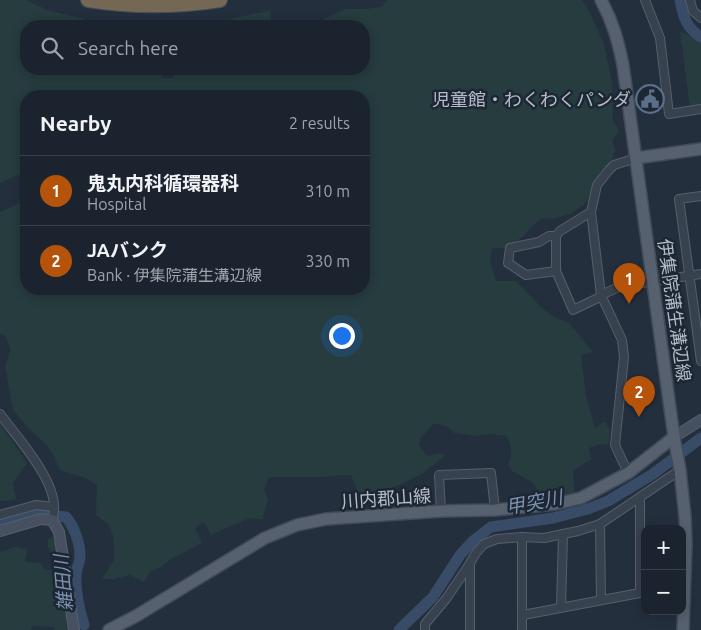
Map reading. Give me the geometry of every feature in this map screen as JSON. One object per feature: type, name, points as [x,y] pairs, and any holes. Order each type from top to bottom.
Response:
[{"type":"highway","points":[[88,0],[146,6],[220,0]]},
{"type":"main road","name":"伊集院蒲生溝辺線","points":[[601,0],[610,18],[623,65],[680,469],[685,516],[684,570]]},
{"type":"main road","points":[[636,158],[701,149]]},
{"type":"main road","name":"川内郡山線","points":[[109,630],[136,616],[265,538],[297,525],[326,519],[442,511],[495,510],[555,504],[581,498],[628,473],[674,437]]},
{"type":"main road","name":"伊集院蒲生溝辺線","points":[[683,615],[683,630]]},
{"type":"street","points":[[646,0],[660,38],[669,114],[701,109]]},
{"type":"street","points":[[690,0],[693,11],[701,18]]},
{"type":"street","points":[[628,473],[615,445],[624,357],[622,340],[601,295],[591,212],[597,185],[609,170],[614,165],[636,158]]},
{"type":"street","points":[[701,196],[679,199],[701,361]]},
{"type":"street","points":[[591,212],[560,231],[556,236],[556,271],[573,310],[621,286],[701,274]]},
{"type":"street","points":[[556,236],[549,236],[539,242],[510,248],[508,264],[526,274],[556,271]]},
{"type":"street","points":[[0,414],[34,459],[47,480],[52,493],[54,507],[52,520],[59,532],[74,630]]},
{"type":"street","points":[[674,437],[701,420]]},
{"type":"street","points":[[425,630],[425,624],[446,600],[476,553],[484,544],[497,539],[544,538],[600,524],[680,469]]},
{"type":"street","points":[[442,511],[439,475],[491,472],[495,510]]},
{"type":"street","points":[[640,498],[642,570]]},
{"type":"street","points":[[0,515],[36,505],[54,507]]},
{"type":"street","points":[[0,531],[41,519],[52,520]]},
{"type":"street","points":[[600,524],[601,600]]},
{"type":"street","points":[[561,607],[563,534]]},
{"type":"street","points":[[522,537],[522,630]]},
{"type":"street","points":[[470,563],[470,630]]},
{"type":"street","points":[[522,615],[641,593]]},
{"type":"green space","points":[[0,0],[27,0],[47,10],[88,20],[20,20],[20,75],[162,75],[164,78],[172,78],[175,75],[370,75],[370,20],[322,20],[345,9],[381,7],[387,0],[582,0],[604,44],[612,82],[613,121],[619,131],[612,140],[615,150],[612,160],[603,171],[586,203],[570,214],[556,218],[540,219],[508,248],[492,248],[490,260],[496,281],[516,281],[543,309],[556,318],[569,323],[593,352],[581,355],[586,396],[595,428],[605,421],[610,430],[609,444],[589,448],[591,459],[573,471],[575,497],[545,503],[533,483],[512,471],[508,464],[511,457],[511,446],[506,436],[491,434],[476,436],[454,433],[445,426],[433,424],[420,439],[419,445],[427,456],[439,453],[446,455],[422,474],[399,485],[380,492],[370,492],[360,497],[351,475],[269,477],[264,490],[268,500],[262,519],[249,518],[211,535],[204,522],[195,528],[202,543],[151,571],[144,582],[130,575],[114,579],[102,579],[114,560],[114,548],[113,535],[108,524],[96,515],[97,485],[85,478],[60,470],[47,445],[28,428],[13,410],[5,366],[11,349],[4,334],[0,334],[0,212],[20,203],[20,295],[370,295],[370,90],[20,90],[20,174],[0,183]]},
{"type":"green space","points":[[270,10],[271,20],[227,20]]},
{"type":"green space","points":[[680,31],[701,42],[701,106],[690,107]]},
{"type":"green space","points":[[0,423],[27,463],[13,483],[16,500],[0,501]]},
{"type":"green space","points":[[53,537],[61,571],[67,630],[55,630],[54,627],[32,626],[31,630],[0,630],[0,552],[15,547],[27,549],[25,562],[41,563],[44,569],[52,570],[53,560],[47,544],[49,538]]},
{"type":"waterway","points":[[680,0],[686,21],[692,30],[701,37]]},
{"type":"waterway","name":"甲突川","points":[[399,630],[433,597],[460,555],[473,541],[491,527],[553,518],[588,509],[608,501],[653,474],[701,438]]},
{"type":"waterway","name":"雑田川","points":[[0,520],[37,514],[66,517],[78,540],[80,556],[76,573],[76,587],[84,625]]},
{"type":"place","name":"児童館・わくわくパンダ","points":[[650,99]]},
{"type":"place","name":"鬼丸内科循環器科","points":[[629,304]]},
{"type":"place","name":"JAバンク","points":[[639,417]]}]
